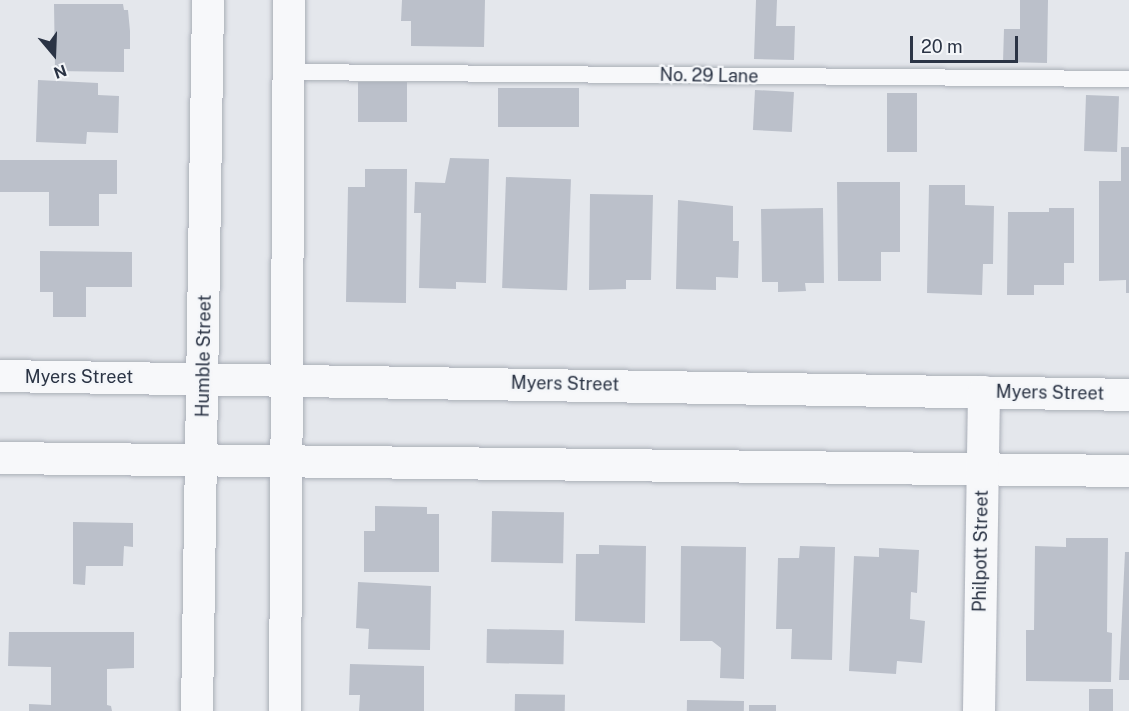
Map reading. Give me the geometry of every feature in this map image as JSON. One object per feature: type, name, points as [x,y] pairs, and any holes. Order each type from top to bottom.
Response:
[{"type":"street","name":"Humble Street","points":[[197,711],[204,377],[208,0]]},
{"type":"street","points":[[285,711],[289,0]]},
{"type":"street","name":"Myers Street","points":[[0,376],[204,377],[1129,394]]},
{"type":"street","name":"Philpott Street","points":[[979,711],[984,392]]},
{"type":"street","points":[[0,458],[1129,471]]},
{"type":"lane","name":"No. 29 Lane","points":[[288,72],[1129,79]]},
{"type":"building","points":[[402,0],[485,0],[484,47],[411,46],[411,21],[401,21]]},
{"type":"building","points":[[756,0],[777,0],[776,26],[795,26],[794,60],[754,59]]},
{"type":"building","points":[[1020,0],[1048,0],[1047,63],[1003,62],[1004,29],[1020,29]]},
{"type":"building","points":[[54,4],[123,4],[124,10],[128,10],[130,31],[130,49],[124,49],[124,72],[55,71]]},
{"type":"building","points":[[38,80],[98,83],[98,95],[119,96],[118,133],[87,132],[86,144],[36,142]]},
{"type":"building","points":[[358,82],[407,82],[407,122],[358,122]]},
{"type":"building","points":[[498,88],[579,88],[579,127],[498,127]]},
{"type":"building","points":[[755,90],[794,92],[792,132],[753,130]]},
{"type":"building","points":[[887,93],[917,93],[917,152],[887,152]]},
{"type":"building","points":[[1086,95],[1119,96],[1117,152],[1084,151]]},
{"type":"building","points":[[1121,147],[1129,147],[1129,293],[1126,293],[1126,280],[1099,281],[1099,181],[1121,181]]},
{"type":"building","points":[[450,158],[489,159],[486,283],[456,282],[456,289],[419,288],[421,213],[414,213],[415,182],[445,183]]},
{"type":"building","points":[[0,160],[117,160],[117,194],[99,194],[99,226],[49,226],[49,192],[0,192]]},
{"type":"building","points":[[365,169],[407,169],[406,303],[346,302],[348,187],[365,187]]},
{"type":"building","points":[[506,177],[571,179],[567,290],[502,288]]},
{"type":"building","points":[[837,182],[900,182],[900,252],[881,252],[881,281],[838,281]]},
{"type":"building","points":[[929,185],[965,185],[965,205],[994,206],[993,264],[983,264],[982,295],[927,293]]},
{"type":"building","points":[[590,194],[653,195],[651,280],[626,280],[626,289],[589,290]]},
{"type":"building","points":[[678,200],[733,206],[733,241],[739,241],[738,278],[716,277],[716,290],[676,289]]},
{"type":"building","points":[[823,208],[824,283],[805,283],[806,291],[778,292],[778,282],[762,282],[761,209]]},
{"type":"building","points":[[1049,208],[1074,208],[1074,263],[1064,263],[1064,285],[1034,285],[1034,295],[1007,295],[1008,212],[1049,212]]},
{"type":"building","points":[[40,251],[132,252],[132,287],[86,287],[86,317],[53,317],[53,292],[40,292]]},
{"type":"building","points":[[375,506],[427,507],[427,514],[439,514],[439,572],[364,572],[364,531],[375,531]]},
{"type":"building","points":[[492,511],[564,512],[563,563],[491,562]]},
{"type":"building","points":[[73,522],[133,523],[133,547],[124,546],[123,566],[86,566],[85,585],[73,584]]},
{"type":"building","points":[[1066,538],[1108,538],[1107,632],[1112,633],[1111,682],[1026,681],[1026,630],[1034,630],[1035,546],[1066,547]]},
{"type":"building","points":[[599,545],[646,546],[645,623],[575,621],[576,554],[599,554]]},
{"type":"building","points":[[681,546],[746,547],[744,679],[720,678],[721,648],[712,641],[680,641]]},
{"type":"building","points":[[800,546],[835,547],[832,660],[791,659],[792,629],[776,629],[778,558],[799,558]]},
{"type":"building","points":[[879,548],[919,550],[917,593],[911,592],[910,619],[925,621],[922,663],[897,661],[896,674],[849,671],[854,556],[879,557]]},
{"type":"building","points":[[1125,552],[1129,552],[1129,680],[1119,680]]},
{"type":"building","points":[[358,582],[431,586],[430,650],[368,649],[369,629],[356,628]]},
{"type":"building","points":[[487,629],[564,630],[563,664],[486,663]]},
{"type":"building","points":[[9,632],[134,632],[134,668],[107,669],[107,705],[111,706],[112,711],[29,711],[29,704],[51,705],[51,667],[8,666]]},
{"type":"building","points":[[350,664],[424,666],[424,711],[359,711],[360,695],[349,695]]},
{"type":"building","points":[[1089,689],[1113,689],[1113,711],[1089,711]]},
{"type":"building","points":[[515,694],[565,695],[565,711],[515,711]]},
{"type":"building","points":[[687,700],[744,701],[744,711],[687,711]]},
{"type":"building","points":[[749,705],[776,705],[776,711],[749,711]]}]
